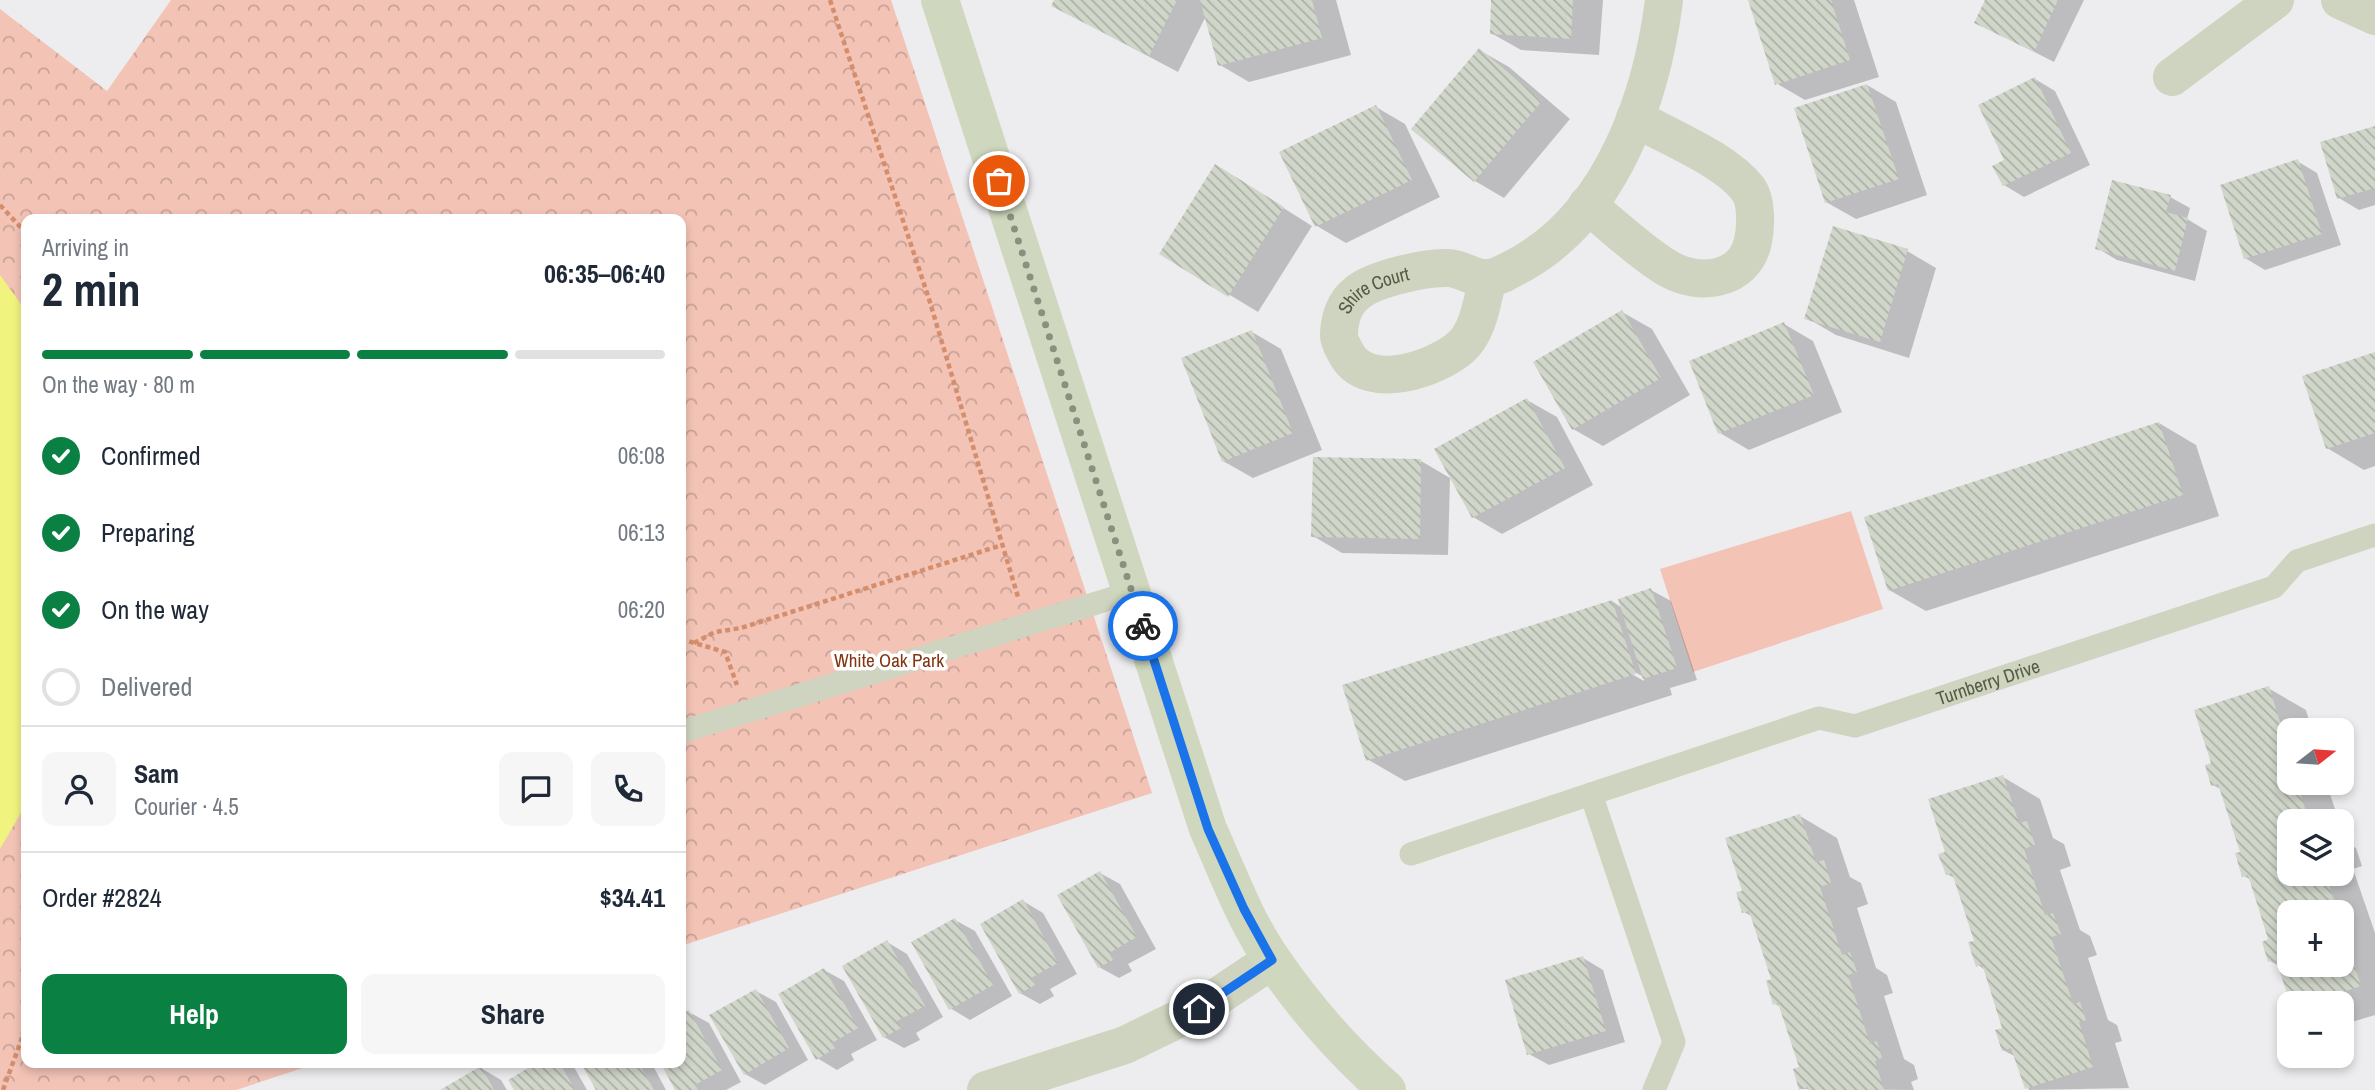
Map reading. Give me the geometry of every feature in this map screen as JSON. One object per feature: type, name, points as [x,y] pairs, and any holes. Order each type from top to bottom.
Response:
[{"type":"main road","points":[[940,0],[1208,829],[1244,909],[1272,960],[1342,1049],[1387,1090]]},
{"type":"street","points":[[1488,278],[1521,264],[1550,245],[1587,205],[1624,144],[1635,118],[1656,46],[1664,0]]},
{"type":"street","points":[[2172,77],[2276,0]]},
{"type":"street","points":[[2340,0],[2375,16]]},
{"type":"street","points":[[1587,205],[1668,269],[1698,278],[1724,277],[1742,268],[1753,242],[1755,212],[1750,191],[1731,172],[1635,118]]},
{"type":"street","points":[[986,1090],[1125,1045],[1199,1009],[1272,960]]},
{"type":"lane","name":"Turnberry Drive","points":[[1411,854],[1819,718],[1855,726],[2274,587],[2297,561],[2375,536]]},
{"type":"lane","points":[[686,730],[1132,592]]},
{"type":"lane","points":[[1591,794],[1674,1042],[1654,1090]]},
{"type":"path","points":[[830,0],[929,299],[1026,625]]},
{"type":"path","points":[[0,205],[21,228]]},
{"type":"path","points":[[694,643],[715,632],[741,628],[1002,545]]},
{"type":"path","points":[[686,641],[725,652],[746,712]]},
{"type":"path","points":[[3,1090],[21,1041]]},
{"type":"green space","name":"White Oak Park","points":[[171,0],[891,0],[1152,793],[686,944],[686,214],[21,214],[21,1068],[303,1068],[236,1090],[0,1090],[0,9],[107,91]]},
{"type":"green space","points":[[1851,511],[1883,609],[1693,672],[1660,569]]},
{"type":"shaded area","points":[[0,275],[21,304],[21,813],[0,849]]},
{"type":"building","points":[[1054,0],[1177,0],[1149,56],[1051,6]]},
{"type":"building","points":[[1200,0],[1312,0],[1322,38],[1218,66]]},
{"type":"building","points":[[1491,0],[1573,0],[1571,39],[1490,34]]},
{"type":"building","points":[[1748,0],[1831,0],[1850,60],[1775,85]]},
{"type":"building","points":[[1985,0],[2058,0],[2034,52],[1974,23]]},
{"type":"building","points":[[1479,48],[1542,101],[1474,182],[1411,129]]},
{"type":"building","points":[[2035,77],[2071,153],[2003,186],[1992,166],[2004,160],[1978,105]]},
{"type":"building","points":[[1867,84],[1899,179],[1825,203],[1794,108]]},
{"type":"building","points":[[1376,105],[1412,180],[1315,227],[1279,152]]},
{"type":"building","points":[[2375,126],[2375,188],[2337,199],[2320,142]]},
{"type":"building","points":[[2298,159],[2322,234],[2244,259],[2220,185]]},
{"type":"building","points":[[1215,164],[1284,207],[1228,297],[1159,254]]},
{"type":"building","points":[[2112,180],[2171,195],[2166,212],[2188,218],[2175,271],[2095,249]]},
{"type":"building","points":[[1833,226],[1908,249],[1880,342],[1804,319]]},
{"type":"building","points":[[1622,310],[1661,378],[1572,430],[1533,362]]},
{"type":"building","points":[[1784,322],[1814,395],[1718,434],[1689,361]]},
{"type":"building","points":[[1252,330],[1293,433],[1222,462],[1181,358]]},
{"type":"building","points":[[2375,352],[2375,433],[2326,449],[2302,376]]},
{"type":"building","points":[[1527,398],[1565,468],[1472,518],[1434,449]]},
{"type":"building","points":[[2159,422],[2183,495],[1888,591],[1864,517]]},
{"type":"building","points":[[1313,457],[1421,459],[1420,539],[1311,537]]},
{"type":"building","points":[[1651,588],[1677,668],[1643,679],[1618,599]]},
{"type":"building","points":[[1612,600],[1636,674],[1366,761],[1342,685]]},
{"type":"building","points":[[2269,686],[2279,718],[2277,795],[2301,795],[2305,809],[2277,809],[2277,886],[2329,886],[2334,900],[2277,900],[2277,963],[2276,960],[2268,962],[2262,942],[2268,939],[2248,875],[2242,877],[2235,853],[2240,852],[2218,784],[2211,786],[2205,765],[2211,763],[2194,710]]},
{"type":"building","points":[[2003,775],[2019,823],[2027,821],[2035,845],[2024,849],[2045,915],[2053,913],[2061,934],[2051,937],[2073,1004],[2080,1002],[2086,1020],[2079,1022],[2093,1067],[2025,1089],[2011,1048],[2002,1051],[1995,1030],[2002,1028],[1982,964],[1976,967],[1968,942],[1974,941],[1952,873],[1946,875],[1938,854],[1945,852],[1928,799]]},
{"type":"building","points":[[1800,814],[1816,862],[1824,860],[1831,883],[1820,887],[1842,955],[1850,952],[1857,972],[1848,975],[1870,1044],[1877,1041],[1882,1058],[1875,1061],[1884,1090],[1808,1090],[1808,1087],[1799,1090],[1793,1069],[1799,1067],[1778,1003],[1773,1005],[1766,981],[1771,979],[1749,911],[1742,913],[1736,892],[1742,891],[1725,838]]},
{"type":"building","points":[[1100,871],[1137,937],[1109,953],[1113,960],[1098,968],[1057,895]]},
{"type":"building","points":[[1023,899],[1058,963],[1031,978],[1035,985],[1019,994],[980,924]]},
{"type":"building","points":[[955,918],[993,985],[949,1010],[911,942]]},
{"type":"building","points":[[887,940],[925,1006],[897,1021],[901,1028],[883,1038],[842,966]]},
{"type":"building","points":[[1583,956],[1606,1031],[1527,1055],[1505,980]]},
{"type":"building","points":[[2354,964],[2361,986],[2346,991],[2286,991],[2282,977],[2354,977]]},
{"type":"building","points":[[824,968],[858,1028],[832,1043],[835,1048],[816,1060],[778,994]]},
{"type":"building","points":[[756,989],[789,1048],[744,1075],[709,1015]]},
{"type":"building","points":[[689,1010],[722,1070],[695,1085],[698,1090],[675,1090],[663,1068],[686,1068],[686,1012]]},
{"type":"building","points":[[482,1068],[494,1090],[440,1090]]},
{"type":"building","points":[[528,1068],[562,1068],[575,1090],[514,1090],[508,1080]]},
{"type":"building","points":[[583,1068],[641,1068],[654,1090],[596,1090]]},
{"type":"way so far","points":[[999,181],[1143,626]]},
{"type":"route","points":[[1143,626],[1208,829],[1244,909],[1272,960],[1199,1009]]}]
